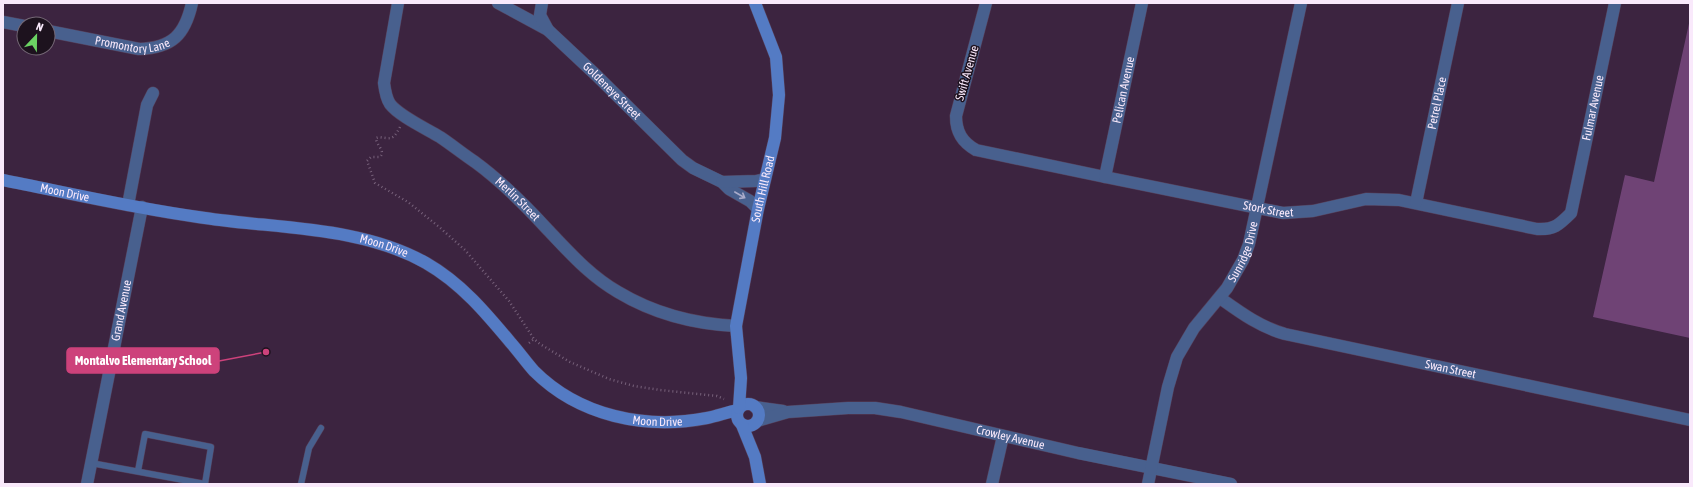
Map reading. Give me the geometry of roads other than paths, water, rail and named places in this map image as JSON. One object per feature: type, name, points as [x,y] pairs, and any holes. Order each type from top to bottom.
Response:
[{"type":"street","name":"Promontory Lane","points":[[56,33],[139,49],[156,48],[179,36],[189,16],[192,3]]},
{"type":"street","name":"Merlin Street","points":[[398,3],[384,84],[390,104],[397,111],[441,138],[479,165],[514,196],[577,262],[618,292],[641,305],[693,321],[736,326]]},
{"type":"street","name":"Goldeneye Street","points":[[498,3],[548,30],[682,160],[693,168],[722,182],[729,189],[750,201],[758,209]]},
{"type":"street","points":[[542,3],[540,15],[548,30]]},
{"type":"street","name":"South Hill Road","points":[[738,409],[740,378],[736,326],[764,179],[776,126],[779,95],[778,72],[771,43],[755,3]]},
{"type":"street","name":"Swift Avenue","points":[[964,141],[956,128],[956,111],[965,84],[986,3]]},
{"type":"street","name":"Pelican Avenue","points":[[1105,177],[1142,3]]},
{"type":"street","name":"Sunridge Drive","points":[[1148,484],[1168,387],[1178,357],[1194,328],[1220,298],[1237,273],[1249,244],[1301,3]]},
{"type":"street","name":"Petrel Place","points":[[1416,203],[1458,3]]},
{"type":"street","name":"Fulmar Avenue","points":[[1571,213],[1615,3]]},
{"type":"street","points":[[3,22],[16,24]]},
{"type":"street","points":[[128,205],[147,105],[153,93]]},
{"type":"street","name":"Stork Street","points":[[964,141],[976,150],[986,153],[1009,156],[1283,213],[1313,211],[1366,199],[1399,200],[1536,229],[1547,230],[1556,226],[1571,213]]},
{"type":"street","name":"Goldeneye Street","points":[[722,182],[756,182],[764,179]]},
{"type":"street","name":"Moon Drive","points":[[3,180],[142,208],[198,217],[338,234],[401,250],[427,264],[453,281],[474,300],[534,370],[553,387],[586,406],[607,414],[631,419],[672,422],[707,418],[738,409]]},
{"type":"street","name":"Grand Avenue","points":[[87,484],[142,208]]},
{"type":"street","name":"Swan Street","points":[[1220,298],[1257,324],[1270,330],[1285,334],[1690,420]]},
{"type":"street","name":"South Hill Road","points":[[740,378],[754,406]]},
{"type":"street","points":[[755,457],[759,413],[754,406],[744,404],[738,409],[737,419],[741,424],[755,457],[760,484]]},
{"type":"street","name":"Crowley Avenue","points":[[754,406],[788,412],[848,408],[876,408],[901,412],[1078,453],[1151,466],[1231,484]]},
{"type":"street","name":"Crowley Avenue","points":[[757,422],[788,412]]},
{"type":"street","name":"Moon Drive","points":[[707,418],[741,424]]},
{"type":"street","points":[[741,424],[748,426],[757,422]]},
{"type":"street","points":[[992,484],[1003,436]]},
{"type":"lane","points":[[301,484],[309,448],[321,428]]},
{"type":"lane","points":[[91,463],[205,484],[211,447],[145,434],[138,471]]},
{"type":"place","name":"Montalvo Elementary School","points":[[266,352]]}]
